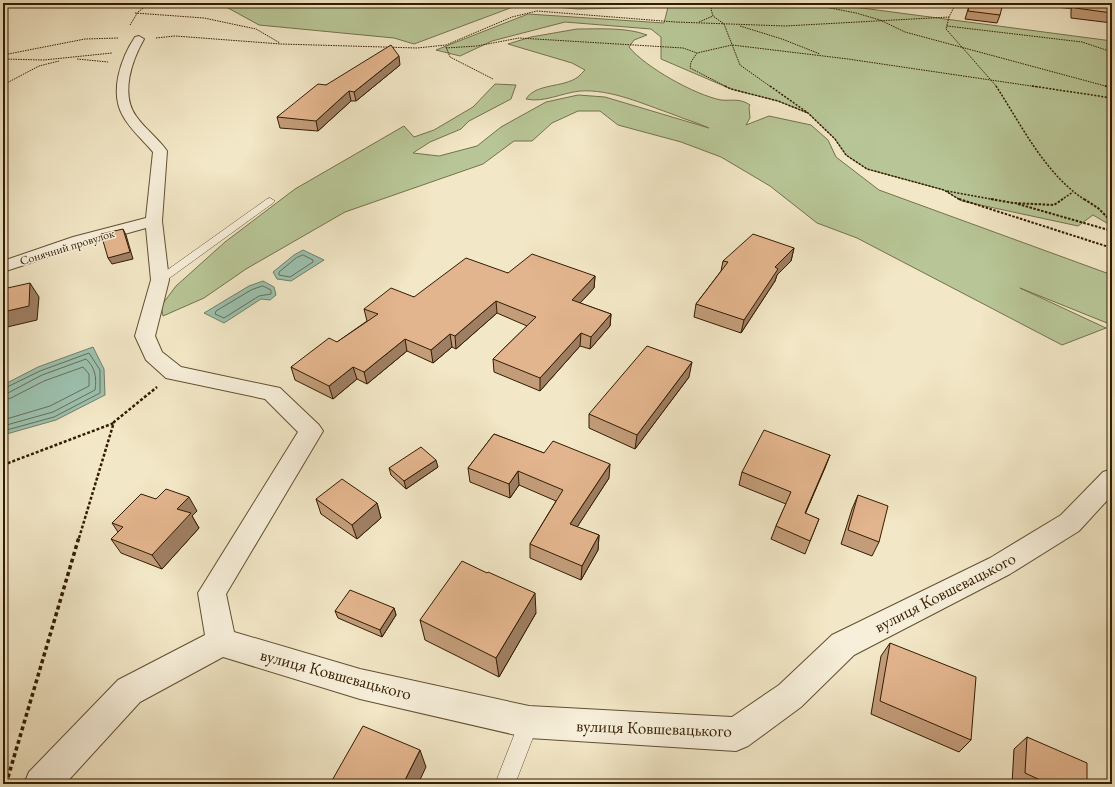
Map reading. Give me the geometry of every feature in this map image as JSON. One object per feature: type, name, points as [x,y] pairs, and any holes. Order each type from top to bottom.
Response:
[{"type":"street","points":[[1052,3],[1112,10]]},
{"type":"street","points":[[41,784],[128,691],[221,642],[212,593],[311,431],[272,393],[174,373],[153,355],[144,336],[160,280],[154,221],[160,151],[128,115],[124,102],[123,90],[133,52]]},
{"type":"street","name":"Сонячний провулок","points":[[3,267],[79,241],[154,221]]},
{"type":"street","name":"вулиця Ковшевацького","points":[[221,642],[360,684],[530,722],[736,734],[790,696],[843,645],[1000,566],[1070,523],[1112,479]]},
{"type":"lane","points":[[160,280],[270,201]]},
{"type":"lane","points":[[505,784],[530,722]]},
{"type":"path","points":[[133,52],[132,35],[128,28],[135,13],[150,3]]},
{"type":"path","points":[[714,3],[712,9],[713,16],[724,24],[740,65],[808,113],[835,139],[846,155],[867,169],[944,190],[1014,203],[1112,231]]},
{"type":"path","points":[[804,3],[856,13],[880,20],[905,32],[1112,88]]},
{"type":"path","points":[[956,3],[949,17],[946,28],[993,81],[1046,163],[1073,192],[1098,208],[1112,222]]},
{"type":"path","points":[[446,47],[512,17],[537,11],[697,23],[785,26],[949,17]]},
{"type":"path","points":[[135,13],[204,18],[256,29],[281,44]]},
{"type":"path","points":[[697,23],[713,16]]},
{"type":"path","points":[[734,25],[782,39],[824,56]]},
{"type":"path","points":[[947,26],[1082,42],[1112,52]]},
{"type":"path","points":[[71,58],[105,61],[175,36],[281,44],[417,48],[477,46],[519,38],[683,48],[697,53],[732,45],[824,56],[1112,98]]},
{"type":"path","points":[[3,55],[85,39],[133,52]]},
{"type":"path","points":[[446,47],[450,57],[493,79]]},
{"type":"path","points":[[3,85],[39,66],[65,59],[133,52]]},
{"type":"path","points":[[697,53],[691,62],[690,68],[731,89],[778,101],[808,113]]},
{"type":"path","points":[[3,59],[65,59]]},
{"type":"path","points":[[944,190],[962,201],[1112,248]]},
{"type":"path","points":[[1014,203],[1054,205],[1073,192]]},
{"type":"path","points":[[3,465],[114,422],[174,373]]},
{"type":"path","points":[[6,784],[114,422]]},
{"type":"shaded area","points":[[219,3],[824,3],[1112,41],[1112,226],[1093,215],[1078,226],[962,201],[944,190],[867,169],[846,155],[835,139],[808,113],[778,101],[731,89],[661,59],[661,37],[651,29],[565,22],[492,41],[460,56],[436,50],[528,14],[664,23],[668,7],[578,9],[521,4],[414,44],[394,38],[259,25]]},
{"type":"shaded area","points":[[577,29],[621,30],[639,32],[647,35],[634,40],[629,47],[636,55],[671,79],[698,92],[721,100],[739,101],[750,105],[750,118],[746,125],[769,116],[811,125],[828,140],[836,157],[879,190],[1112,275],[1112,325],[1020,288],[1106,328],[1062,345],[857,238],[817,223],[770,186],[721,157],[681,142],[618,125],[600,111],[578,111],[552,123],[532,141],[514,141],[483,164],[345,212],[246,269],[204,298],[163,316],[161,306],[176,286],[225,242],[295,189],[404,126],[414,137],[434,130],[473,107],[495,84],[516,85],[511,99],[469,121],[461,129],[430,142],[413,153],[439,156],[477,146],[501,127],[546,102],[578,95],[605,97],[709,128],[638,102],[603,92],[580,91],[546,99],[526,99],[536,90],[565,83],[578,77],[585,70],[572,63],[508,44],[531,37]]},
{"type":"water","points":[[303,250],[324,260],[291,281],[277,279],[273,272],[294,255]]},
{"type":"water","points":[[263,281],[274,287],[276,295],[270,300],[261,299],[224,323],[204,313],[249,286]]},
{"type":"water","points":[[93,347],[104,369],[105,395],[56,420],[3,435],[3,385],[38,367]]},
{"type":"building","points":[[970,3],[1003,3],[1000,15],[968,11]]},
{"type":"building","points":[[1075,3],[1112,5],[1112,13],[1075,8]]},
{"type":"building","points":[[391,45],[399,56],[354,92],[349,91],[316,121],[277,117],[318,84],[326,85]]},
{"type":"building","points":[[123,229],[130,252],[108,258],[101,234]]},
{"type":"building","points":[[753,234],[794,248],[775,267],[778,269],[744,320],[696,304],[728,262],[723,261]]},
{"type":"building","points":[[532,254],[595,276],[572,300],[611,314],[591,337],[581,333],[540,378],[493,359],[536,317],[496,301],[455,336],[450,334],[431,350],[405,339],[364,372],[353,367],[329,386],[291,367],[329,338],[337,342],[378,314],[364,309],[391,288],[414,297],[466,258],[508,273]]},
{"type":"building","points":[[30,283],[29,306],[3,312],[3,289]]},
{"type":"building","points":[[647,346],[692,362],[637,435],[589,414]]},
{"type":"building","points":[[764,430],[830,455],[805,513],[819,519],[810,541],[776,526],[791,492],[742,472]]},
{"type":"building","points":[[494,434],[544,453],[553,441],[610,464],[570,524],[599,535],[582,566],[530,544],[563,490],[518,471],[509,484],[468,468]]},
{"type":"building","points":[[421,447],[436,460],[404,481],[389,468]]},
{"type":"building","points":[[342,479],[377,503],[352,525],[316,499]]},
{"type":"building","points":[[166,489],[189,497],[177,509],[191,513],[152,555],[111,539],[123,527],[112,523],[141,494],[156,499]]},
{"type":"building","points":[[858,495],[888,506],[879,542],[848,530]]},
{"type":"building","points":[[462,561],[535,593],[496,658],[420,620]]},
{"type":"building","points":[[350,590],[394,608],[380,630],[335,611]]},
{"type":"building","points":[[890,643],[976,677],[971,740],[880,701]]},
{"type":"building","points":[[363,726],[420,750],[403,784],[330,784]]},
{"type":"building","points":[[1027,737],[1087,763],[1087,784],[1049,784],[1025,773]]}]
